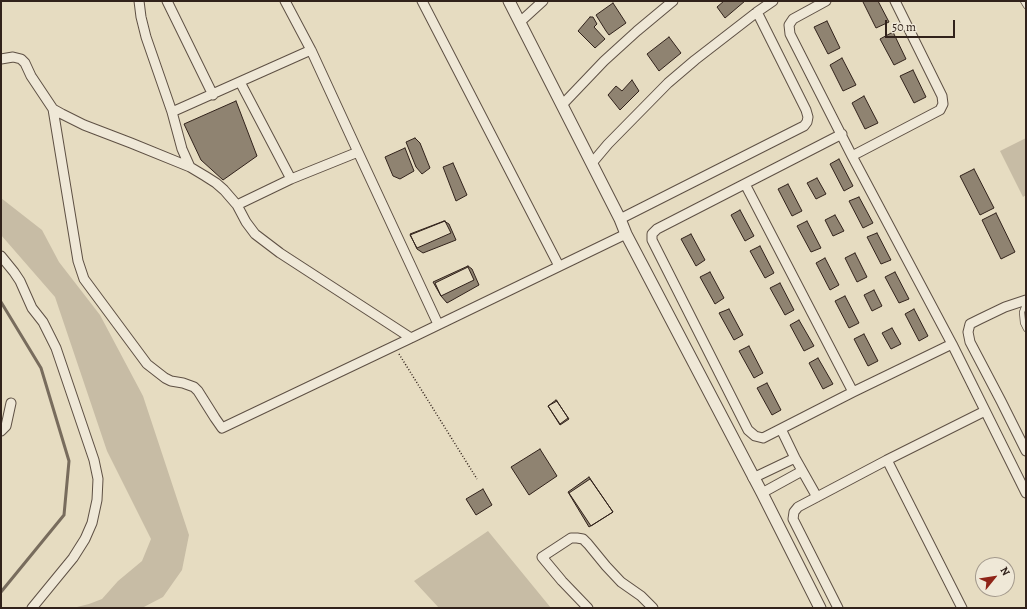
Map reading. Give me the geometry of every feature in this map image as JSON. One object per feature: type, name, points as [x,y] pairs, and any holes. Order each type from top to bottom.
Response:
[{"type":"street","points":[[139,1],[146,37],[172,112],[182,149],[190,167]]},
{"type":"street","points":[[167,1],[212,95]]},
{"type":"street","points":[[285,1],[311,50],[438,324]]},
{"type":"street","points":[[422,1],[559,266]]},
{"type":"street","points":[[509,1],[592,163],[626,234],[762,493],[820,608]]},
{"type":"street","points":[[520,22],[543,1]]},
{"type":"street","points":[[562,105],[604,61],[673,1]]},
{"type":"street","points":[[592,163],[608,144],[668,83],[695,60],[773,1]]},
{"type":"street","points":[[826,1],[793,19],[789,25],[790,34],[852,156],[952,344],[1026,492]]},
{"type":"street","points":[[852,156],[940,110],[943,104],[942,96],[895,1]]},
{"type":"street","points":[[620,219],[804,126],[807,122],[808,117],[806,110],[757,12]]},
{"type":"street","points":[[172,112],[311,50]]},
{"type":"street","points":[[1,59],[13,57],[21,59],[53,109],[78,261],[84,279],[147,364],[171,381],[194,386],[222,428],[626,234]]},
{"type":"street","points":[[240,82],[291,179]]},
{"type":"street","points":[[53,109],[84,125],[131,142],[156,154],[190,167],[216,183],[237,205],[246,222],[255,234],[280,253],[411,338]]},
{"type":"street","points":[[842,134],[657,229],[652,234],[652,240],[748,430],[755,436],[763,438],[952,344]]},
{"type":"street","points":[[237,205],[291,179],[358,152]]},
{"type":"street","points":[[745,184],[853,392]]},
{"type":"street","points":[[1,256],[20,281],[32,308],[43,322],[56,348],[94,460],[98,479],[97,500],[94,515],[85,539],[73,558],[32,608]]},
{"type":"street","points":[[1026,301],[1005,307],[970,324],[968,332],[970,342],[1026,451]]},
{"type":"street","points":[[1,431],[6,426],[11,403]]},
{"type":"street","points":[[838,608],[793,519],[794,512],[817,497],[985,411]]},
{"type":"street","points":[[781,429],[817,497]]},
{"type":"street","points":[[753,478],[795,458]]},
{"type":"street","points":[[887,460],[962,608]]},
{"type":"street","points":[[762,493],[802,471]]},
{"type":"street","points":[[588,608],[542,557],[571,538],[583,539],[621,582],[641,596],[652,608]]},
{"type":"lane","points":[[1023,1],[1026,6]]},
{"type":"lane","points":[[1026,301],[1022,312],[1023,323],[1026,328]]},
{"type":"path","points":[[394,346],[477,479]]},
{"type":"shaded area","points":[[1026,138],[1026,195],[1023,197],[1000,151]]},
{"type":"shaded area","points":[[1,198],[42,230],[59,262],[100,315],[143,396],[189,535],[182,570],[163,597],[142,608],[73,608],[102,599],[118,581],[142,561],[151,539],[107,451],[55,297],[1,235]]},
{"type":"shaded area","points":[[488,531],[551,608],[439,608],[414,581]]},
{"type":"building","points":[[724,1],[745,1],[725,18],[717,7]]},
{"type":"building","points":[[878,1],[889,22],[876,28],[863,2]]},
{"type":"building","points":[[613,3],[626,23],[609,35],[596,15]]},
{"type":"building","points":[[590,17],[593,17],[597,24],[594,27],[605,39],[595,48],[578,31]]},
{"type":"building","points":[[827,21],[840,48],[828,54],[814,27]]},
{"type":"building","points":[[893,32],[906,59],[894,65],[880,39]]},
{"type":"building","points":[[669,37],[681,53],[659,71],[647,54]]},
{"type":"building","points":[[842,58],[856,85],[843,91],[830,65]]},
{"type":"building","points":[[913,70],[926,97],[914,103],[900,76]]},
{"type":"building","points":[[632,80],[639,91],[620,110],[608,95],[616,86],[622,91]]},
{"type":"building","points":[[864,96],[878,123],[865,129],[852,103]]},
{"type":"building","points":[[236,101],[257,156],[223,180],[201,160],[184,124]]},
{"type":"building","points":[[415,138],[420,143],[430,168],[422,174],[416,167],[406,142]]},
{"type":"building","points":[[405,148],[414,171],[400,179],[393,176],[385,157]]},
{"type":"building","points":[[839,159],[853,186],[844,191],[830,164]]},
{"type":"building","points":[[453,163],[467,195],[456,201],[443,167]]},
{"type":"building","points":[[974,169],[994,208],[980,215],[960,176]]},
{"type":"building","points":[[817,178],[826,194],[816,199],[807,183]]},
{"type":"building","points":[[788,184],[802,211],[792,216],[778,189]]},
{"type":"building","points":[[859,197],[873,223],[863,228],[849,201]]},
{"type":"building","points":[[740,210],[754,236],[745,241],[731,215]]},
{"type":"building","points":[[996,213],[1015,252],[1001,259],[982,220]]},
{"type":"building","points":[[835,215],[844,231],[833,236],[825,220]]},
{"type":"building","points":[[444,221],[449,224],[456,240],[423,253],[417,249],[410,234]]},
{"type":"building","points":[[445,221],[451,233],[417,248],[410,235]]},
{"type":"building","points":[[807,221],[821,248],[811,252],[797,226]]},
{"type":"building","points":[[877,233],[891,260],[881,264],[867,237]]},
{"type":"building","points":[[691,234],[705,260],[696,266],[681,239]]},
{"type":"building","points":[[760,246],[774,273],[765,278],[750,251]]},
{"type":"building","points":[[855,253],[867,277],[857,282],[845,258]]},
{"type":"building","points":[[825,258],[839,285],[830,290],[816,263]]},
{"type":"building","points":[[468,266],[472,269],[479,285],[447,303],[433,282]]},
{"type":"building","points":[[468,267],[474,280],[441,296],[435,283]]},
{"type":"building","points":[[710,272],[724,298],[715,304],[700,277]]},
{"type":"building","points":[[895,272],[909,299],[899,303],[885,277]]},
{"type":"building","points":[[780,283],[794,310],[785,315],[770,288]]},
{"type":"building","points":[[874,290],[882,306],[872,311],[864,295]]},
{"type":"building","points":[[845,296],[859,323],[849,328],[835,301]]},
{"type":"building","points":[[729,309],[743,335],[734,340],[719,313]]},
{"type":"building","points":[[914,309],[928,336],[919,341],[905,314]]},
{"type":"building","points":[[799,320],[814,346],[804,351],[790,325]]},
{"type":"building","points":[[892,328],[901,344],[891,349],[882,333]]},
{"type":"building","points":[[864,334],[878,361],[868,366],[854,339]]},
{"type":"building","points":[[749,346],[763,373],[754,378],[739,351]]},
{"type":"building","points":[[818,358],[833,384],[823,389],[809,363]]},
{"type":"building","points":[[767,383],[781,410],[772,415],[757,388]]},
{"type":"building","points":[[556,400],[569,419],[560,425],[548,406]]},
{"type":"building","points":[[557,401],[568,418],[560,424],[548,406]]},
{"type":"building","points":[[540,449],[557,476],[529,495],[511,467]]},
{"type":"building","points":[[589,477],[613,512],[589,527],[568,492]]},
{"type":"building","points":[[590,479],[613,512],[591,526],[569,493]]},
{"type":"building","points":[[483,489],[492,505],[476,515],[466,499]]},
{"type":"waterway","points":[[1,302],[41,368],[69,461],[64,515],[1,592]]}]
